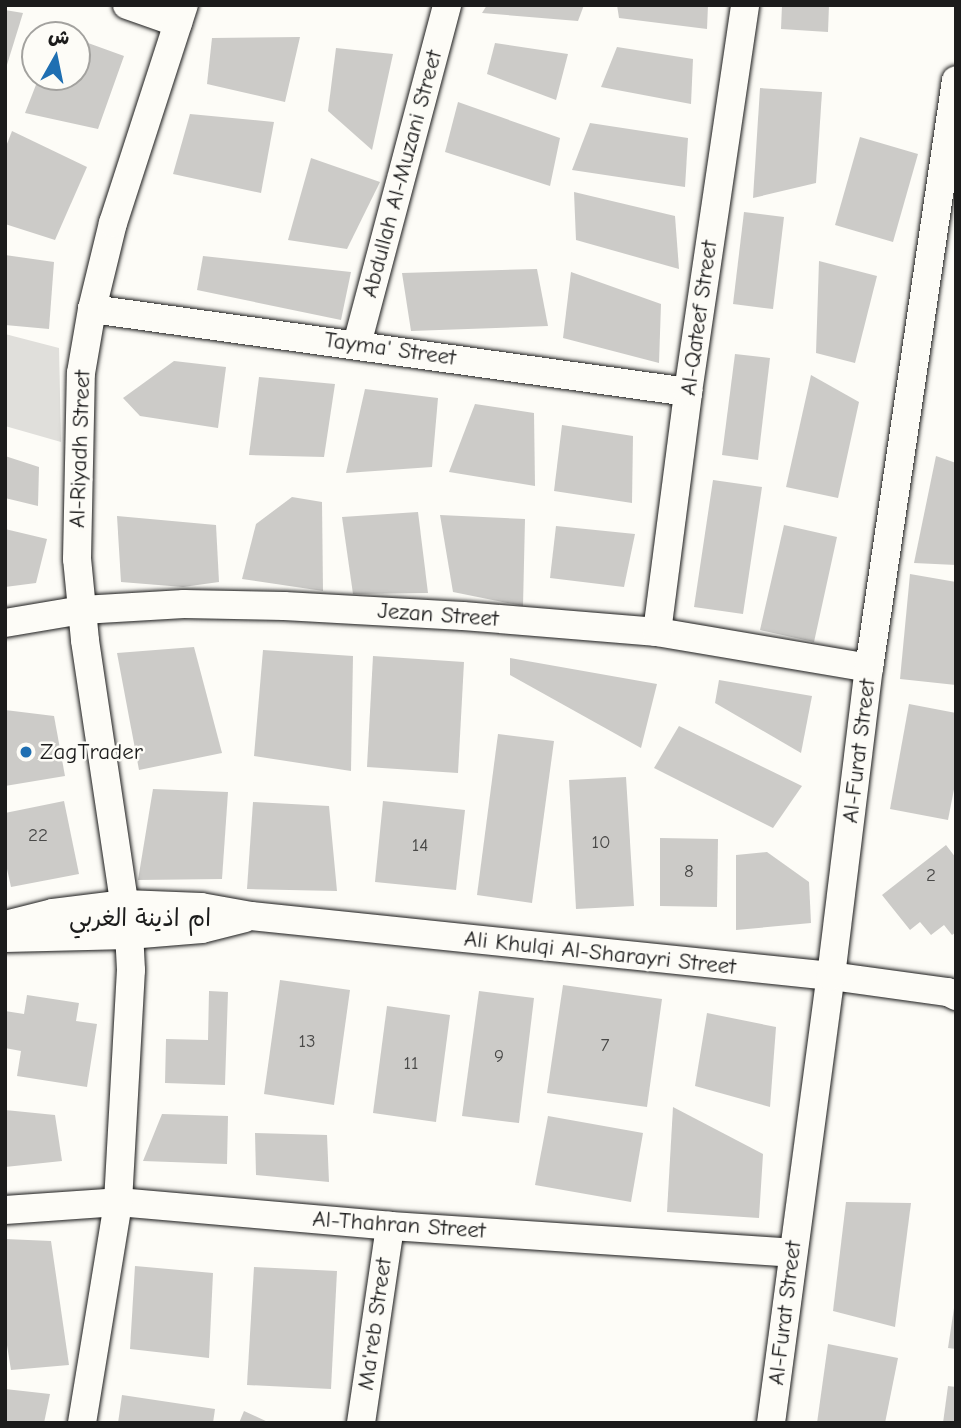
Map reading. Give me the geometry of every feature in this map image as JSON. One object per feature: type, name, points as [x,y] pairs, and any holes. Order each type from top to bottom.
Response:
[{"type":"street","points":[[127,5],[181,14]]},
{"type":"street","name":"Abdullah Al-Muzani Street","points":[[357,344],[447,5]]},
{"type":"street","name":"Al-Qateef Street","points":[[657,632],[688,392],[745,5]]},
{"type":"street","name":"Al-Riyadh Street","points":[[82,1423],[118,1202],[129,1014],[129,935],[77,559],[81,373],[92,309],[113,223],[181,14]]},
{"type":"street","name":"Al-Furat Street","points":[[771,1423],[869,668],[945,226],[956,80]]},
{"type":"street","name":"Tayma' Street","points":[[92,309],[688,392]]},
{"type":"street","name":"Jezan Street","points":[[5,622],[82,610],[184,604],[284,606],[463,616],[657,632],[869,668]]},
{"type":"street","name":"Ali Khulqi Al-Sharayri Street","points":[[5,925],[53,913],[125,904],[201,907],[251,916],[831,976],[953,993]]},
{"type":"street","name":"Ali Khulqi Al-Sharayri Street","points":[[5,938],[129,935],[223,926],[251,916]]},
{"type":"street","name":"Al-Thahran Street","points":[[5,1210],[118,1202],[390,1226],[793,1253]]},
{"type":"street","name":"Ma'reb Street","points":[[361,1423],[390,1226]]},
{"type":"shaded area","points":[[5,334],[59,348],[61,442],[5,426]]},
{"type":"building","points":[[487,5],[584,5],[578,21],[482,13]]},
{"type":"building","points":[[617,5],[708,5],[707,29],[619,18]]},
{"type":"building","points":[[782,5],[829,5],[828,32],[781,29]]},
{"type":"building","points":[[5,10],[23,13],[6,68],[5,68]]},
{"type":"building","points":[[300,37],[285,102],[207,84],[212,38]]},
{"type":"building","points":[[495,43],[568,54],[556,100],[487,74]]},
{"type":"building","points":[[91,44],[124,56],[98,129],[25,113],[34,91],[91,91]]},
{"type":"building","points":[[617,47],[693,59],[691,104],[601,87]]},
{"type":"building","points":[[336,48],[393,54],[372,150],[328,111]]},
{"type":"building","points":[[760,88],[822,92],[816,183],[753,198]]},
{"type":"building","points":[[458,102],[560,138],[550,186],[445,152]]},
{"type":"building","points":[[190,114],[274,122],[261,193],[173,174]]},
{"type":"building","points":[[590,123],[688,138],[685,187],[572,170]]},
{"type":"building","points":[[12,131],[87,167],[55,240],[5,224],[5,149]]},
{"type":"building","points":[[860,137],[918,154],[893,242],[835,225]]},
{"type":"building","points":[[311,158],[380,182],[347,249],[288,240]]},
{"type":"building","points":[[574,192],[675,216],[679,269],[576,240]]},
{"type":"building","points":[[744,212],[784,217],[773,309],[733,304]]},
{"type":"building","points":[[5,255],[54,262],[49,329],[5,325]]},
{"type":"building","points":[[203,256],[351,272],[341,320],[197,290]]},
{"type":"building","points":[[819,261],[877,276],[855,363],[816,353]]},
{"type":"building","points":[[537,269],[548,326],[411,331],[402,273]]},
{"type":"building","points":[[571,272],[661,304],[659,363],[563,338]]},
{"type":"building","points":[[735,354],[770,358],[758,460],[722,455]]},
{"type":"building","points":[[174,361],[226,367],[218,428],[140,416],[123,398]]},
{"type":"building","points":[[811,375],[859,402],[838,498],[786,487]]},
{"type":"building","points":[[259,377],[335,384],[324,457],[249,455]]},
{"type":"building","points":[[365,389],[438,398],[432,467],[346,473]]},
{"type":"building","points":[[475,404],[534,413],[535,486],[449,472]]},
{"type":"building","points":[[562,425],[633,436],[632,503],[554,491]]},
{"type":"building","points":[[5,456],[39,467],[38,506],[5,498]]},
{"type":"building","points":[[936,456],[956,463],[956,565],[914,563]]},
{"type":"building","points":[[713,480],[762,487],[743,614],[694,607]]},
{"type":"building","points":[[292,497],[322,502],[323,591],[242,579],[256,524]]},
{"type":"building","points":[[418,512],[428,593],[353,594],[342,517]]},
{"type":"building","points":[[440,515],[525,519],[523,606],[453,592]]},
{"type":"building","points":[[117,516],[216,525],[219,582],[183,587],[121,582]]},
{"type":"building","points":[[784,525],[837,537],[814,642],[760,630]]},
{"type":"building","points":[[556,526],[635,534],[624,587],[550,578]]},
{"type":"building","points":[[5,529],[47,539],[36,583],[5,587]]},
{"type":"building","points":[[910,574],[956,582],[956,685],[900,679]]},
{"type":"building","points":[[194,647],[222,753],[139,770],[117,653]]},
{"type":"building","points":[[263,650],[353,656],[351,771],[254,756]]},
{"type":"building","points":[[373,656],[464,662],[458,773],[367,767]]},
{"type":"building","points":[[510,658],[657,684],[641,748],[510,675]]},
{"type":"building","points":[[719,680],[812,696],[801,753],[715,703]]},
{"type":"building","points":[[909,704],[956,713],[956,779],[948,820],[890,809]]},
{"type":"building","points":[[5,710],[54,716],[65,776],[5,786]]},
{"type":"building","points":[[679,726],[802,786],[773,828],[654,768]]},
{"type":"building","points":[[498,734],[554,741],[532,903],[477,895]]},
{"type":"building","points":[[626,777],[634,906],[576,909],[569,780]]},
{"type":"building","points":[[153,789],[228,792],[222,879],[138,880]]},
{"type":"building","points":[[64,801],[79,874],[11,887],[5,860],[5,813]]},
{"type":"building","points":[[383,801],[465,810],[456,890],[375,882]]},
{"type":"building","points":[[253,802],[329,806],[337,891],[247,889]]},
{"type":"building","points":[[660,838],[718,839],[717,907],[660,906]]},
{"type":"building","points":[[946,845],[956,858],[956,932],[952,935],[944,925],[931,935],[920,922],[910,930],[882,895]]},
{"type":"building","points":[[767,852],[809,882],[811,923],[736,930],[736,855]]},
{"type":"building","points":[[280,980],[350,990],[334,1105],[264,1094]]},
{"type":"building","points":[[563,985],[662,999],[647,1107],[547,1093]]},
{"type":"building","points":[[209,991],[228,992],[225,1085],[165,1083],[166,1039],[208,1040]]},
{"type":"building","points":[[479,991],[534,998],[519,1123],[462,1116]]},
{"type":"building","points":[[27,995],[79,1003],[76,1021],[97,1024],[87,1087],[17,1076],[21,1051],[5,1048],[5,1011],[24,1014]]},
{"type":"building","points":[[387,1006],[450,1015],[436,1122],[373,1113]]},
{"type":"building","points":[[707,1013],[776,1027],[770,1107],[695,1086]]},
{"type":"building","points":[[673,1107],[763,1154],[759,1218],[667,1212]]},
{"type":"building","points":[[5,1110],[55,1115],[62,1161],[5,1167]]},
{"type":"building","points":[[162,1114],[228,1116],[227,1164],[143,1161]]},
{"type":"building","points":[[548,1116],[643,1133],[631,1202],[535,1185]]},
{"type":"building","points":[[255,1133],[327,1135],[329,1182],[256,1175]]},
{"type":"building","points":[[846,1202],[911,1203],[895,1327],[833,1311]]},
{"type":"building","points":[[5,1239],[51,1241],[69,1365],[11,1370],[5,1333]]},
{"type":"building","points":[[135,1266],[213,1273],[209,1358],[130,1349]]},
{"type":"building","points":[[254,1267],[337,1271],[331,1389],[247,1385]]},
{"type":"building","points":[[956,1308],[956,1349],[948,1348]]},
{"type":"building","points":[[828,1344],[898,1358],[885,1423],[817,1423]]},
{"type":"building","points":[[948,1386],[956,1387],[956,1423],[943,1423]]},
{"type":"building","points":[[5,1389],[50,1394],[44,1423],[5,1423]]},
{"type":"building","points":[[122,1395],[215,1409],[213,1423],[118,1423]]},
{"type":"building","points":[[244,1411],[270,1423],[239,1423]]},
{"type":"place","name":"ZagTrader","points":[[26,752]]},
{"type":"district","name":"ام اذينة الغربي","points":[[140,919]]}]
